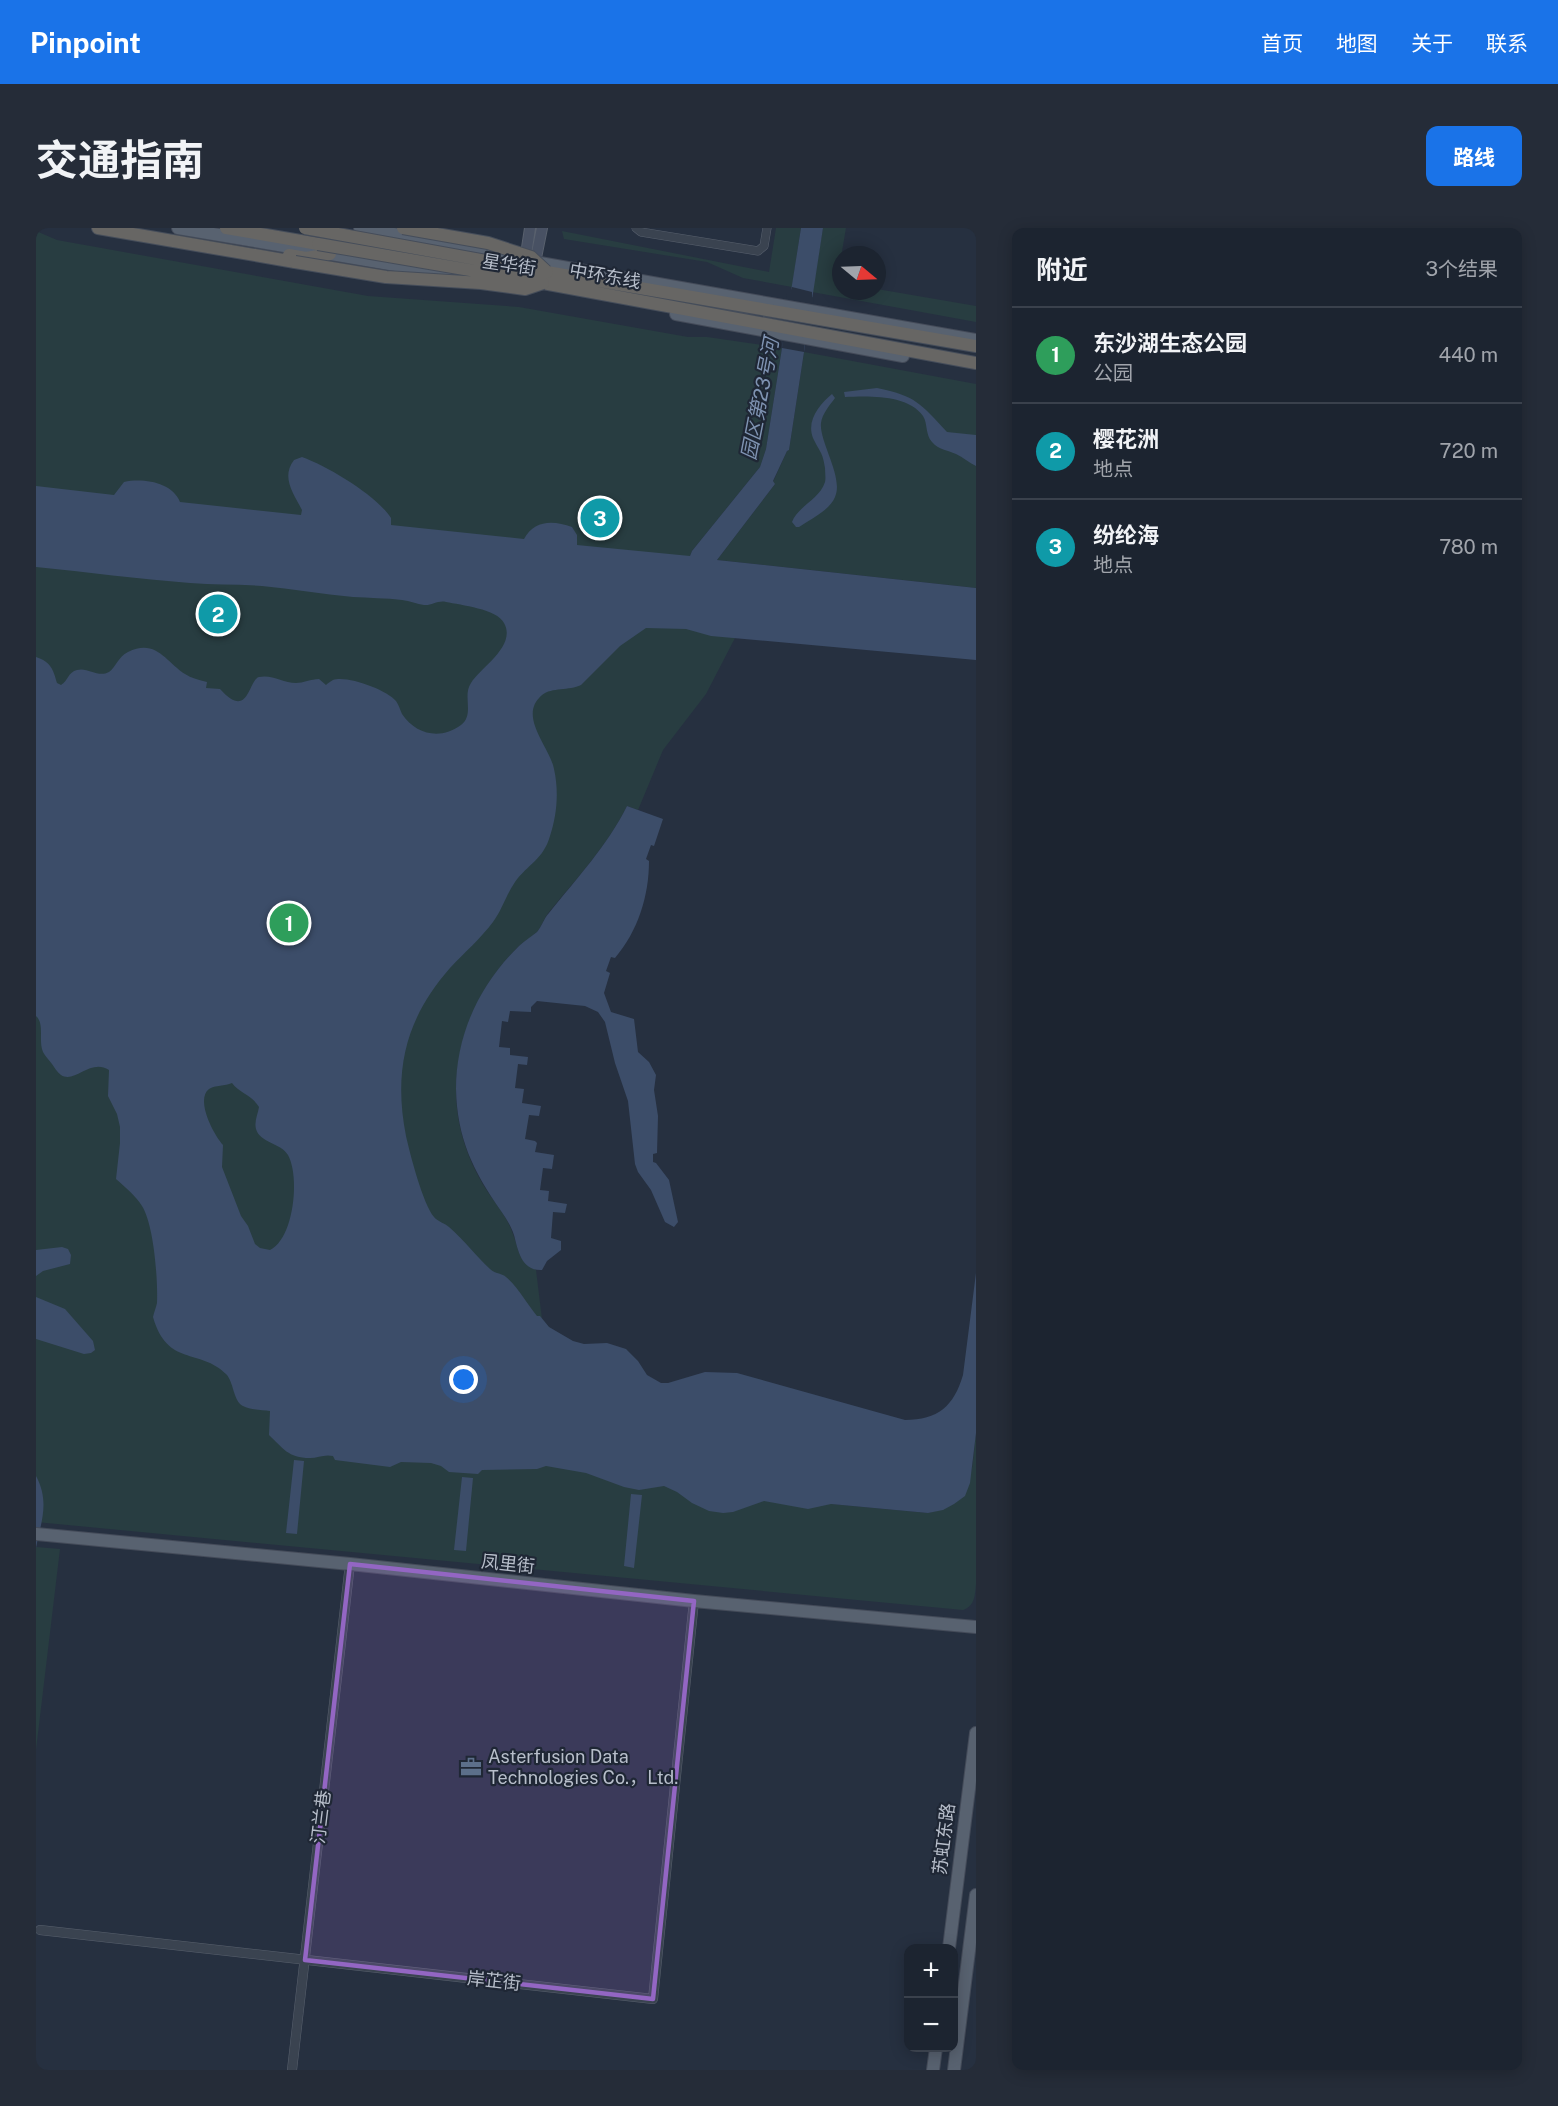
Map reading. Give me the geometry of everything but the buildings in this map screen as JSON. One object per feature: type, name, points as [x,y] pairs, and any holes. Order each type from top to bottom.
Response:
[{"type":"highway","points":[[98,228],[386,277],[482,283],[525,289],[545,277],[531,257],[488,243],[404,228]]},
{"type":"highway","points":[[140,228],[306,258],[330,254]]},
{"type":"highway","name":"中环东线","points":[[226,228],[976,346]]},
{"type":"highway","name":"中环东线","points":[[305,228],[976,363]]},
{"type":"main road","name":"星华街","points":[[178,228],[528,285],[976,369]]},
{"type":"main road","name":"星华街","points":[[360,228],[507,254],[531,261],[976,340]]},
{"type":"main road","points":[[421,228],[445,243]]},
{"type":"main road","points":[[528,285],[531,261],[530,228]]},
{"type":"main road","points":[[531,261],[542,228]]},
{"type":"main road","name":"凤里街","points":[[38,1535],[976,1627]]},
{"type":"main road","name":"苏虹东路","points":[[950,1944],[976,1734]]},
{"type":"main road","points":[[954,2070],[976,1895]]},
{"type":"main road","points":[[933,2070],[935,2052]]},
{"type":"street","points":[[636,228],[641,232],[758,251],[764,246],[767,228]]},
{"type":"street","name":"汀兰巷","points":[[292,2070],[350,1564]]},
{"type":"street","name":"岸芷街","points":[[40,1930],[652,1999],[694,1601]]},
{"type":"highlighted area","points":[[350,1564],[694,1601],[653,1999],[305,1960]]},
{"type":"green space","points":[[776,228],[801,228],[792,287],[743,278],[707,262],[564,239],[562,231],[769,272]]},
{"type":"green space","points":[[823,228],[846,228],[843,246],[832,246],[832,296],[812,292]]},
{"type":"green space","points":[[36,231],[57,240],[368,296],[519,307],[688,337],[707,337],[782,348],[766,449],[760,467],[690,556],[735,638],[706,694],[663,750],[638,810],[627,806],[601,848],[549,912],[537,932],[521,944],[505,961],[481,995],[465,1032],[460,1052],[456,1093],[459,1122],[472,1164],[507,1221],[522,1259],[536,1270],[542,1319],[549,1327],[832,1504],[928,1513],[943,1509],[963,1494],[968,1484],[976,1433],[976,1584],[974,1600],[970,1606],[963,1610],[36,1522]]},
{"type":"green space","points":[[886,291],[976,306],[976,322],[856,300],[886,300]]},
{"type":"green space","points":[[804,352],[976,384],[976,588],[717,560],[775,484],[773,482],[789,450]]},
{"type":"green space","points":[[36,1547],[60,1549],[36,1750]]},
{"type":"water","points":[[801,228],[823,228],[789,450],[773,481],[775,484],[717,560],[976,588],[976,660],[711,636],[686,629],[646,628],[620,646],[581,685],[542,695],[535,703],[533,712],[537,732],[551,760],[556,777],[556,803],[550,836],[543,851],[515,882],[493,922],[435,987],[413,1026],[403,1067],[401,1089],[406,1136],[421,1190],[436,1219],[454,1232],[490,1269],[510,1281],[537,1316],[540,1316],[549,1327],[573,1341],[584,1344],[607,1343],[626,1349],[647,1375],[661,1383],[705,1372],[737,1373],[905,1420],[927,1417],[943,1409],[949,1403],[963,1375],[976,1273],[976,1433],[970,1483],[965,1496],[943,1510],[928,1513],[831,1504],[808,1509],[764,1501],[733,1512],[723,1513],[709,1511],[664,1486],[639,1490],[586,1473],[546,1466],[537,1469],[482,1470],[478,1474],[449,1472],[431,1463],[401,1462],[390,1467],[335,1460],[333,1456],[302,1458],[291,1454],[269,1435],[270,1411],[253,1409],[240,1404],[226,1374],[206,1361],[175,1350],[159,1333],[153,1317],[157,1303],[157,1281],[150,1226],[140,1202],[116,1179],[120,1127],[117,1114],[108,1096],[109,1070],[95,1067],[66,1077],[58,1072],[43,1052],[41,1028],[36,1016],[36,657],[48,664],[53,670],[57,683],[61,685],[74,671],[81,669],[105,674],[128,652],[146,648],[160,653],[187,675],[207,682],[206,688],[220,689],[237,701],[246,696],[259,677],[296,683],[319,679],[326,685],[333,680],[347,680],[366,684],[384,692],[396,701],[402,714],[414,727],[437,734],[453,730],[465,721],[471,683],[502,648],[507,632],[504,623],[494,614],[478,608],[446,602],[424,605],[402,600],[353,597],[262,586],[199,584],[36,567],[36,486],[114,495],[124,482],[148,481],[171,490],[180,502],[301,515],[302,510],[290,485],[288,473],[294,460],[302,457],[338,475],[375,500],[391,518],[391,525],[524,539],[533,528],[539,525],[558,523],[572,527],[577,535],[577,545],[690,556],[760,467],[766,449]],"holes":[[[232,1083],[259,1107],[255,1123],[258,1134],[285,1151],[292,1165],[294,1192],[289,1220],[285,1233],[270,1250],[260,1248],[255,1244],[241,1216],[222,1167],[223,1145],[215,1134],[205,1109],[205,1094],[209,1089]]]},
{"type":"water","points":[[877,388],[901,394],[916,402],[947,432],[976,435],[976,466],[959,455],[935,445],[928,436],[923,416],[908,404],[887,398],[845,397],[844,392]]},
{"type":"water","points":[[832,394],[835,398],[822,420],[821,431],[834,470],[837,489],[835,497],[825,510],[796,527],[792,522],[795,516],[819,493],[825,482],[824,463],[813,438],[811,425],[815,413]]},
{"type":"water","points":[[627,806],[663,819],[654,846],[651,845],[646,859],[649,861],[647,887],[641,912],[623,948],[615,958],[611,957],[606,971],[610,973],[604,993],[611,1012],[634,1019],[638,1052],[649,1062],[656,1075],[654,1090],[658,1116],[657,1153],[653,1154],[653,1162],[669,1180],[678,1222],[674,1227],[665,1222],[651,1190],[635,1164],[628,1101],[615,1063],[605,1022],[598,1012],[585,1006],[537,1001],[531,1007],[531,1012],[510,1011],[508,1022],[502,1021],[499,1047],[510,1048],[510,1055],[528,1057],[527,1065],[518,1064],[515,1088],[524,1089],[522,1103],[541,1106],[539,1116],[529,1115],[525,1139],[537,1143],[535,1152],[554,1155],[552,1169],[543,1168],[540,1190],[549,1191],[548,1201],[567,1204],[565,1213],[553,1212],[551,1238],[561,1241],[561,1250],[547,1261],[542,1270],[535,1269],[529,1267],[522,1258],[510,1225],[482,1182],[463,1139],[456,1089],[460,1049],[482,993],[505,961],[537,932],[547,915],[601,848]]},
{"type":"water","points":[[62,1247],[68,1249],[71,1255],[70,1264],[43,1271],[36,1276],[36,1250]]},
{"type":"water","points":[[36,1297],[65,1309],[93,1341],[95,1350],[84,1354],[36,1339]]},
{"type":"water","points":[[294,1460],[304,1461],[297,1534],[286,1533]]},
{"type":"water","points":[[36,1476],[43,1495],[43,1503],[36,1548]]},
{"type":"water","points":[[462,1477],[473,1478],[466,1551],[454,1550]]},
{"type":"water","points":[[631,1494],[642,1495],[634,1568],[624,1566]]},
{"type":"pier","points":[[792,287],[812,292],[814,298],[809,339],[805,342],[804,352],[782,348],[783,338],[780,337],[787,293],[790,293]]},
{"type":"place","name":"纷纶海","points":[[600,518]]},
{"type":"place","name":"樱花洲","points":[[218,614]]},
{"type":"place","name":"东沙湖生态公园","points":[[289,923]]},
{"type":"place","name":"Asterfusion Data Technologies Co.，Ltd.","points":[[471,1767]]},
{"type":"water label","name":"园区第23号河","points":[[760,399]]}]
